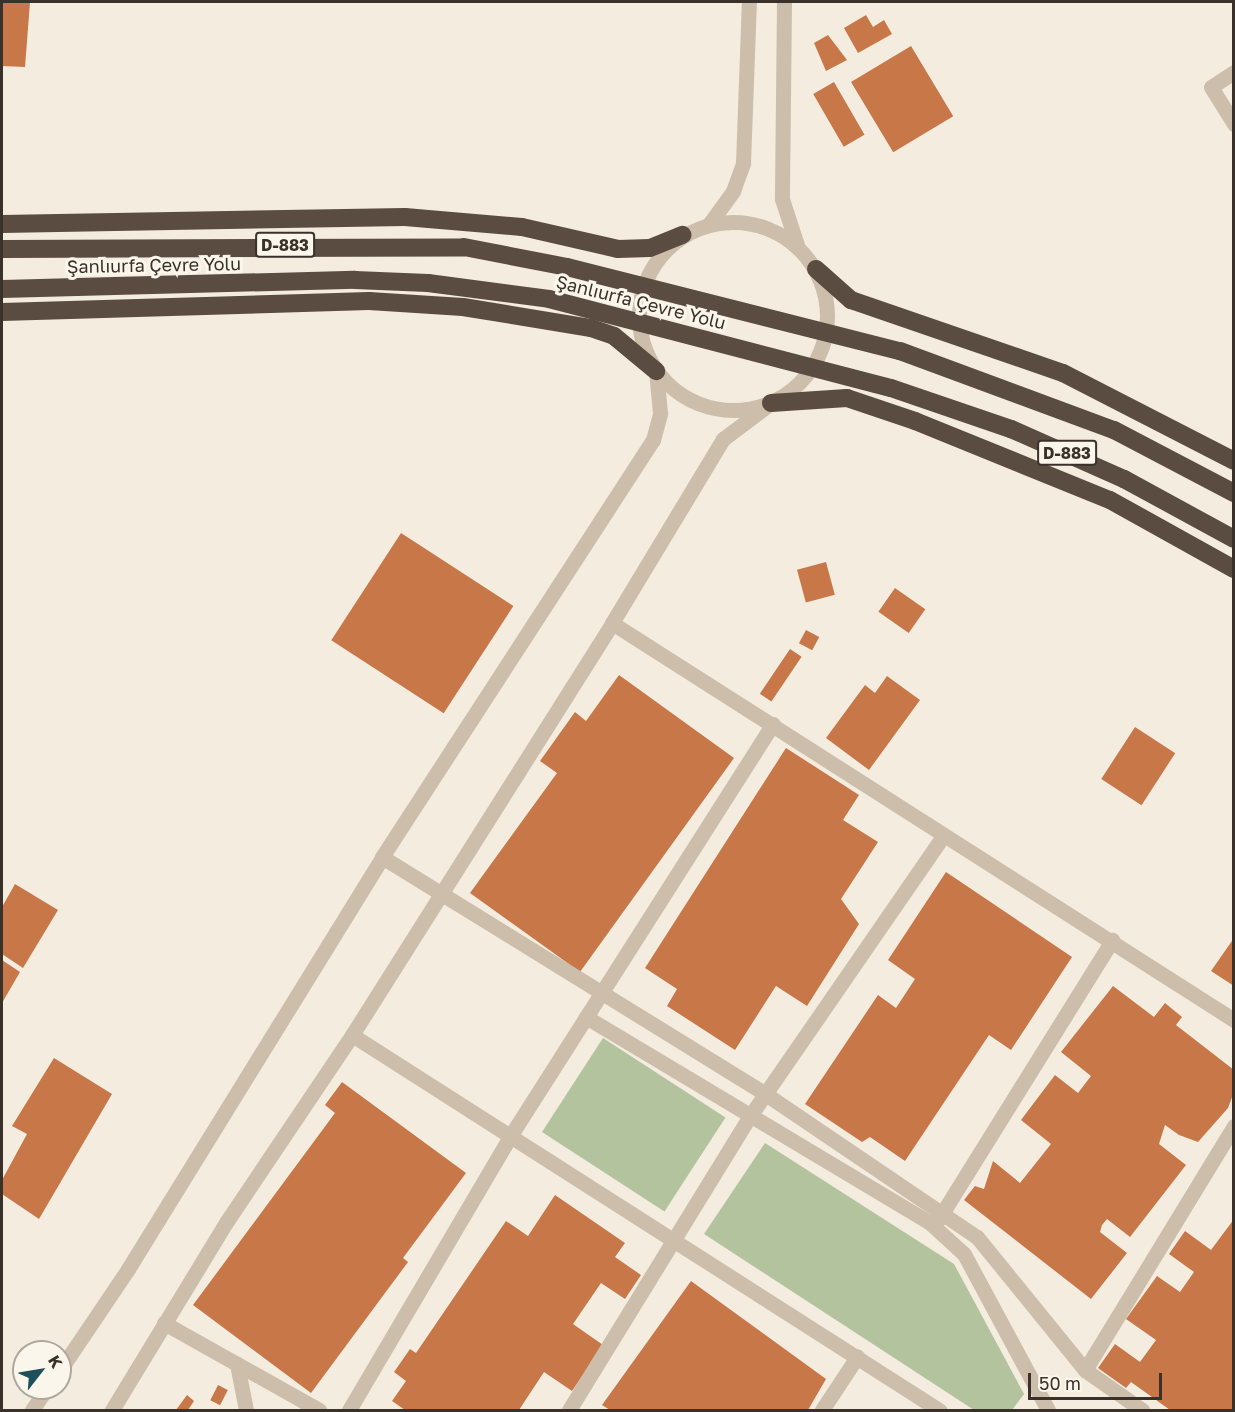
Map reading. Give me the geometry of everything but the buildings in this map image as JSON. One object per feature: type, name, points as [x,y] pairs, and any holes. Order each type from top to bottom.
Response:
[{"type":"highway","points":[[2,224],[405,217],[522,227],[618,249],[650,248],[682,235]]},
{"type":"highway","name":"Şanlıurfa Çevre Yolu","points":[[2,249],[464,247],[567,267],[900,351],[1114,430],[1233,493]]},
{"type":"highway","points":[[816,269],[851,300],[1063,373],[1233,460]]},
{"type":"highway","name":"Şanlıurfa Çevre Yolu","points":[[2,289],[355,280],[428,283],[549,299],[891,388],[1011,429],[1124,478],[1233,539]]},
{"type":"highway","points":[[2,312],[369,301],[463,308],[591,328],[614,336],[656,371]]},
{"type":"highway","points":[[771,403],[847,398],[915,421],[1110,500],[1233,568]]},
{"type":"street","points":[[710,223],[733,191],[743,163],[749,2]]},
{"type":"street","points":[[784,2],[782,199],[796,245]]},
{"type":"street","points":[[1233,72],[1210,87],[1233,123]]},
{"type":"street","points":[[112,1410],[164,1323],[352,1035],[439,892],[612,623],[723,439],[798,386],[817,360],[827,319],[826,297],[816,269],[796,245],[761,226],[741,221],[710,223],[682,235],[659,255],[644,282],[638,312],[642,342],[656,371],[679,394],[708,408],[740,411],[771,403]]},
{"type":"street","points":[[72,1352],[128,1269],[382,857],[652,440],[660,413],[656,371]]},
{"type":"street","points":[[612,623],[1112,940],[1233,1020]]},
{"type":"street","points":[[349,1410],[509,1138],[773,724]]},
{"type":"street","points":[[569,1410],[750,1116],[767,1095],[944,835]]},
{"type":"street","points":[[382,857],[600,994],[767,1095],[977,1237],[1085,1370],[1142,1410]]},
{"type":"street","points":[[936,1229],[941,1211],[1112,940]]},
{"type":"street","points":[[586,1017],[936,1229],[964,1254],[1048,1410]]},
{"type":"street","points":[[352,1035],[671,1242],[939,1410]]},
{"type":"street","points":[[1085,1370],[1233,1126]]},
{"type":"street","points":[[164,1323],[319,1410]]},
{"type":"street","points":[[822,1410],[857,1357]]},
{"type":"street","points":[[237,1364],[246,1410]]},
{"type":"green space","points":[[603,1038],[725,1118],[664,1211],[542,1132]]},
{"type":"green space","points":[[765,1143],[954,1264],[1024,1394],[1012,1410],[974,1410],[704,1234]]}]
